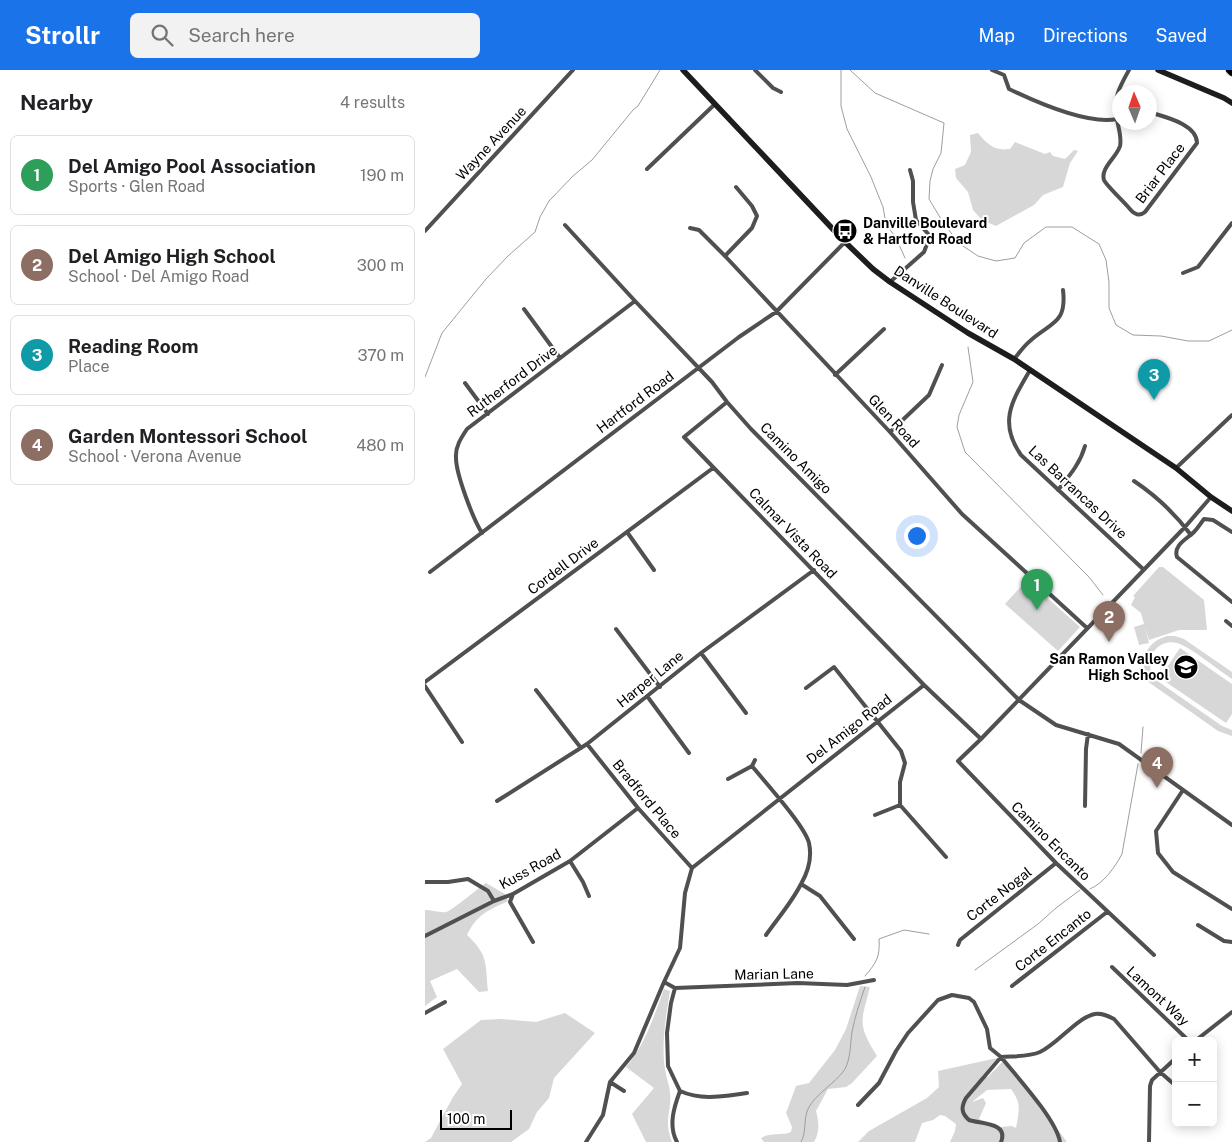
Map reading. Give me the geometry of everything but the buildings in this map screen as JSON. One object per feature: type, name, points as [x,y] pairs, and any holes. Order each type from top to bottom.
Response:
[{"type":"main road","name":"Danville Boulevard","points":[[683,70],[845,242],[873,269],[968,333],[1031,370],[1176,468],[1211,497],[1232,511]]},
{"type":"main road","points":[[1158,70],[1224,98],[1232,104]]},
{"type":"street","name":"Wayne Avenue","points":[[425,231],[573,70]]},
{"type":"street","points":[[755,70],[773,88],[781,92]]},
{"type":"street","points":[[992,70],[1004,75],[1009,89],[1035,102],[1080,116],[1106,121],[1112,120]]},
{"type":"street","points":[[1121,85],[1129,70]]},
{"type":"street","points":[[647,169],[715,104]]},
{"type":"street","name":"Briar Place","points":[[1119,130],[1120,143],[1118,151],[1104,172],[1103,179],[1121,197],[1132,212],[1141,215],[1197,143],[1197,137],[1191,129],[1157,115]]},
{"type":"street","points":[[890,282],[924,252],[930,236],[916,220],[913,202],[913,181],[910,170]]},
{"type":"street","points":[[725,256],[752,228],[757,216],[752,206],[736,187]]},
{"type":"street","points":[[1183,273],[1198,267],[1232,223]]},
{"type":"street","name":"Camino Amigo","points":[[565,225],[712,382],[751,429],[1019,700],[1056,724],[1119,744],[1232,825]]},
{"type":"street","name":"Glen Road","points":[[690,228],[699,230],[725,256],[835,375],[891,432],[962,514],[1087,628]]},
{"type":"street","name":"Hartford Road","points":[[430,572],[739,336],[777,312],[845,242]]},
{"type":"street","points":[[1014,359],[1030,341],[1057,322],[1065,304],[1063,290]]},
{"type":"street","name":"Rutherford Drive","points":[[482,533],[476,524],[457,468],[455,457],[461,438],[467,429],[635,301]]},
{"type":"street","points":[[524,309],[560,358]]},
{"type":"street","points":[[835,375],[884,329]]},
{"type":"street","points":[[891,432],[929,395],[942,365]]},
{"type":"street","name":"Las Barrancas Drive","points":[[1031,370],[1015,396],[1010,409],[1008,417],[1012,443],[1021,455],[1143,569]]},
{"type":"street","points":[[465,382],[488,414]]},
{"type":"street","name":"Calmar Vista Road","points":[[727,402],[684,437],[924,685]]},
{"type":"street","points":[[1176,468],[1232,415]]},
{"type":"street","points":[[1058,490],[1082,458],[1085,446]]},
{"type":"street","name":"Cordell Drive","points":[[425,682],[713,468]]},
{"type":"street","points":[[1134,481],[1147,490],[1191,535]]},
{"type":"street","points":[[924,685],[981,739],[1185,527],[1211,497]]},
{"type":"street","points":[[1232,532],[1209,519],[1204,519],[1176,549],[1177,557],[1232,602]]},
{"type":"street","points":[[627,532],[654,570]]},
{"type":"street","name":"Harper Lane","points":[[497,801],[587,744],[701,653],[814,570]]},
{"type":"street","points":[[1225,622],[1232,626]]},
{"type":"street","points":[[616,629],[660,687]]},
{"type":"street","points":[[701,653],[746,713]]},
{"type":"street","points":[[806,688],[834,667],[901,751],[905,763],[900,782],[900,805],[946,856]]},
{"type":"street","name":"Del Amigo Road","points":[[692,868],[924,685]]},
{"type":"street","points":[[425,686],[462,742]]},
{"type":"street","points":[[536,690],[581,748]]},
{"type":"street","points":[[647,696],[689,753]]},
{"type":"street","points":[[1085,806],[1088,734]]},
{"type":"street","name":"Camino Encanto","points":[[981,739],[957,762],[1056,863],[1154,955]]},
{"type":"street","name":"Bradford Place","points":[[587,744],[638,808],[692,868]]},
{"type":"street","points":[[728,779],[752,766],[755,760]]},
{"type":"street","points":[[752,766],[802,828],[809,841],[811,853],[801,884],[766,935]]},
{"type":"street","points":[[1183,790],[1156,831],[1158,853],[1173,872],[1232,909]]},
{"type":"street","points":[[875,815],[900,805]]},
{"type":"street","name":"Kuss Road","points":[[425,882],[448,882],[468,879],[488,892],[494,901],[513,894],[570,861],[638,808]]},
{"type":"street","points":[[570,861],[589,896]]},
{"type":"street","name":"Corte Nogal","points":[[958,945],[960,940],[1056,863]]},
{"type":"street","points":[[585,1142],[603,1115],[610,1082],[634,1053],[680,948],[685,893],[692,868]]},
{"type":"street","points":[[801,884],[820,896],[854,939]]},
{"type":"street","points":[[513,894],[510,902],[533,942]]},
{"type":"street","points":[[425,936],[494,901]]},
{"type":"street","name":"Corte Encanto","points":[[1012,986],[1107,912]]},
{"type":"street","points":[[1198,925],[1224,942],[1232,942]]},
{"type":"street","name":"Lamont Way","points":[[1112,967],[1185,1037]]},
{"type":"street","name":"Marian Lane","points":[[675,988],[798,984],[847,985],[874,980]]},
{"type":"street","points":[[664,982],[675,988],[667,1033],[668,1066],[680,1091],[692,1097],[713,1097],[747,1092]]},
{"type":"street","points":[[858,1104],[879,1084],[896,1051],[938,1000],[961,995],[973,1002],[987,1028],[990,1048],[1001,1057],[1047,1116],[1059,1135],[1060,1142]]},
{"type":"street","points":[[425,1013],[445,1002]]},
{"type":"street","points":[[1200,1037],[1232,1012]]},
{"type":"street","points":[[1001,1142],[1003,1137],[1001,1130],[993,1124],[969,1120],[963,1112],[962,1105],[966,1098],[1001,1057],[1038,1053],[1052,1046],[1083,1020],[1096,1014],[1106,1015],[1114,1019],[1160,1072],[1172,1082]]},
{"type":"street","points":[[1149,1142],[1150,1086],[1160,1072],[1172,1062]]},
{"type":"street","points":[[610,1082],[624,1090]]},
{"type":"street","points":[[677,1142],[674,1137],[673,1125],[674,1109],[680,1091]]},
{"type":"street","points":[[589,1138],[595,1142]]},
{"type":"shaded area","points":[[978,133],[988,144],[1000,149],[1010,149],[1015,142],[1045,154],[1050,152],[1053,156],[1065,159],[1074,150],[1078,151],[1070,163],[1063,187],[1043,195],[1034,205],[996,226],[982,220],[973,210],[968,192],[956,178],[955,169],[965,165],[971,152],[970,135]]},
{"type":"shaded area","points":[[1159,567],[1163,567],[1204,600],[1207,630],[1179,630],[1149,640],[1145,627],[1149,643],[1139,645],[1134,627],[1144,624],[1141,613],[1131,605],[1135,597],[1133,596]]},
{"type":"shaded area","points":[[1027,580],[1080,627],[1058,651],[1005,604]]},
{"type":"shaded area","points":[[1167,636],[1184,639],[1232,672],[1232,679],[1205,659],[1182,645],[1173,642],[1159,646],[1154,651],[1150,662],[1152,674],[1156,680],[1222,726],[1232,730],[1232,736],[1218,731],[1147,681],[1144,666],[1146,653],[1154,643]]},
{"type":"shaded area","points":[[1180,648],[1232,684],[1232,714],[1226,723],[1160,678]]},
{"type":"shaded area","points":[[486,883],[505,894],[508,901],[479,917],[467,935],[474,942],[485,960],[488,991],[479,992],[457,969],[430,981],[437,997],[425,1006],[425,910],[446,912]]},
{"type":"shaded area","points":[[860,986],[870,987],[864,1008],[863,1023],[866,1037],[877,1056],[852,1083],[846,1087],[828,1089],[816,1111],[818,1127],[814,1142],[764,1142],[761,1138],[765,1136],[791,1132],[792,1127],[786,1113],[796,1086],[809,1083],[835,1050],[846,1029]]},
{"type":"shaded area","points":[[664,989],[670,991],[664,1050],[665,1069],[670,1092],[668,1127],[672,1142],[646,1142],[632,1114],[654,1088],[626,1067],[644,1040]]},
{"type":"shaded area","points":[[565,1013],[595,1033],[554,1078],[549,1098],[537,1112],[529,1129],[511,1142],[425,1142],[431,1138],[462,1084],[443,1049],[481,1020],[501,1019],[536,1022]]},
{"type":"shaded area","points":[[997,1058],[981,1077],[988,1077],[1005,1059],[1067,1142],[950,1142],[956,1124],[945,1116],[940,1115],[933,1120],[922,1123],[915,1142],[858,1142],[869,1131],[927,1098],[939,1087],[938,1071]],"holes":[[[1011,1089],[1017,1099],[1019,1108],[1016,1128],[1012,1126],[1000,1127],[979,1119],[986,1103],[983,1098],[972,1102],[987,1090]]]},
{"type":"waterway","points":[[425,377],[442,333],[486,279],[535,232],[540,217],[549,201],[573,176],[592,160],[638,106],[660,70]]},
{"type":"waterway","points":[[841,70],[841,106],[847,129],[871,177],[883,207],[886,224],[896,238],[905,258]]},
{"type":"waterway","points":[[850,70],[875,93],[944,123],[941,153],[933,169],[929,199],[944,224],[960,244],[978,256],[996,261],[1015,258],[1024,243],[1046,227],[1072,227],[1099,244],[1106,260],[1109,282],[1109,308],[1116,325],[1133,335],[1161,336],[1188,341],[1209,341],[1232,330]]},
{"type":"waterway","points":[[929,291],[971,318]]},
{"type":"waterway","points":[[968,347],[973,382],[959,415],[957,427],[965,452],[1089,577],[1103,595]]},
{"type":"waterway","points":[[1141,753],[1143,727]]},
{"type":"waterway","points":[[1090,889],[1104,879],[1122,854],[1138,764]]},
{"type":"waterway","points":[[975,970],[1038,924],[1080,890]]},
{"type":"waterway","points":[[865,976],[877,959],[879,939],[904,930],[929,934]]},
{"type":"waterway","points":[[801,1142],[808,1109],[811,1104],[845,1069],[853,1026],[865,987]]},
{"type":"place","name":"Danville Boulevard & Hartford Road","points":[[845,231]]},
{"type":"place","name":"Reading Room","points":[[1154,400]]},
{"type":"place","name":"Del Amigo Pool Association","points":[[1037,610]]},
{"type":"place","name":"Del Amigo High School","points":[[1109,642]]},
{"type":"place","name":"San Ramon Valley High School","points":[[1186,667]]},
{"type":"place","name":"Garden Montessori School","points":[[1157,788]]}]
